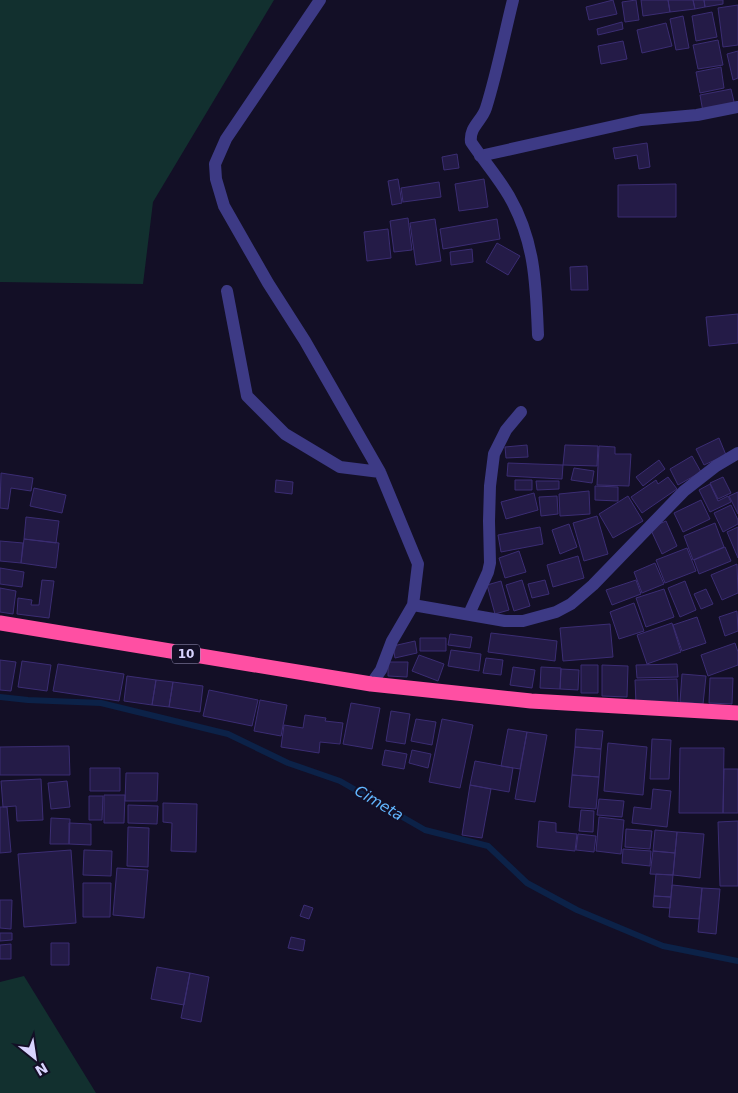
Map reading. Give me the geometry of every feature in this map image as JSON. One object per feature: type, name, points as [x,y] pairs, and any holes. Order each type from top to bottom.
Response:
[{"type":"highway","name":"10","points":[[0,623],[371,684],[531,702],[738,712]]},
{"type":"street","points":[[320,0],[226,139],[215,164],[216,179],[224,206],[268,284],[305,341],[380,472],[418,564],[412,605],[392,641],[381,670],[371,684]]},
{"type":"street","points":[[514,0],[486,110],[475,126],[470,142],[509,196],[522,220],[531,248],[536,287],[538,335]]},
{"type":"street","points":[[480,156],[641,120],[697,116],[738,107]]},
{"type":"street","points":[[227,291],[247,396],[285,434],[340,467],[380,472]]},
{"type":"street","points":[[468,614],[488,572],[490,563],[488,521],[494,454],[506,430],[521,412]]},
{"type":"street","points":[[412,605],[504,621],[523,621],[556,612],[571,604],[593,585],[684,491],[716,466],[738,453]]},
{"type":"green space","points":[[0,0],[274,0],[153,202],[143,284],[0,282]]},
{"type":"green space","points":[[24,976],[96,1093],[0,1093],[0,982]]},
{"type":"building","points":[[613,0],[617,14],[589,20],[586,7]]},
{"type":"building","points":[[636,0],[639,20],[625,22],[622,2]]},
{"type":"building","points":[[641,0],[668,0],[670,12],[643,16]]},
{"type":"building","points":[[668,0],[693,0],[695,9],[670,12]]},
{"type":"building","points":[[693,0],[704,0],[705,7],[695,9]]},
{"type":"building","points":[[704,0],[723,0],[723,4],[705,7]]},
{"type":"building","points":[[738,5],[738,45],[723,47],[718,8]]},
{"type":"building","points":[[712,12],[717,37],[696,41],[692,16]]},
{"type":"building","points":[[683,16],[689,48],[676,50],[670,19]]},
{"type":"building","points":[[622,22],[623,29],[598,35],[597,29]]},
{"type":"building","points":[[666,23],[672,46],[642,53],[637,30]]},
{"type":"building","points":[[718,40],[723,65],[698,69],[693,45]]},
{"type":"building","points":[[623,41],[627,59],[601,64],[598,46]]},
{"type":"building","points":[[738,51],[738,78],[733,80],[727,54]]},
{"type":"building","points":[[721,67],[724,88],[700,93],[696,72]]},
{"type":"building","points":[[731,89],[735,106],[703,112],[700,95]]},
{"type":"building","points":[[647,143],[650,167],[639,169],[637,155],[615,159],[613,148]]},
{"type":"building","points":[[457,154],[459,168],[444,170],[442,157]]},
{"type":"building","points":[[398,179],[402,203],[392,205],[388,181]]},
{"type":"building","points":[[484,179],[488,207],[459,211],[455,184]]},
{"type":"building","points":[[439,182],[441,197],[403,202],[401,188]]},
{"type":"building","points":[[676,184],[676,217],[618,217],[618,185]]},
{"type":"building","points":[[408,218],[412,250],[394,252],[390,221]]},
{"type":"building","points":[[435,219],[441,261],[416,265],[410,223]]},
{"type":"building","points":[[497,219],[500,239],[443,249],[440,229]]},
{"type":"building","points":[[388,229],[391,258],[367,261],[364,232]]},
{"type":"building","points":[[497,243],[520,256],[508,275],[486,262]]},
{"type":"building","points":[[472,249],[473,262],[451,265],[450,252]]},
{"type":"building","points":[[587,266],[588,290],[571,290],[570,267]]},
{"type":"building","points":[[738,314],[738,343],[709,346],[706,317]]},
{"type":"building","points":[[719,438],[726,455],[704,465],[696,449]]},
{"type":"building","points":[[527,445],[528,457],[506,458],[505,447]]},
{"type":"building","points":[[565,445],[598,446],[597,466],[563,465]]},
{"type":"building","points":[[599,446],[615,447],[615,454],[631,454],[629,486],[597,485]]},
{"type":"building","points":[[692,456],[701,472],[678,485],[670,469]]},
{"type":"building","points":[[659,460],[665,469],[643,486],[636,477]]},
{"type":"building","points":[[508,463],[563,465],[562,479],[507,476]]},
{"type":"building","points":[[574,468],[594,471],[592,483],[571,480]]},
{"type":"building","points":[[1,473],[33,478],[31,491],[11,488],[8,509],[0,508]]},
{"type":"building","points":[[668,477],[677,489],[642,513],[631,497],[656,480],[658,484]]},
{"type":"building","points":[[723,477],[731,493],[718,499],[710,483]]},
{"type":"building","points":[[276,480],[293,482],[292,494],[275,492]]},
{"type":"building","points":[[515,480],[532,480],[532,490],[515,490]]},
{"type":"building","points":[[536,481],[559,481],[559,489],[537,490]]},
{"type":"building","points":[[710,484],[718,501],[728,496],[731,502],[710,512],[699,490]]},
{"type":"building","points":[[595,486],[618,487],[618,501],[595,500]]},
{"type":"building","points":[[34,488],[66,495],[62,513],[30,506]]},
{"type":"building","points":[[589,491],[590,514],[560,516],[559,494]]},
{"type":"building","points":[[738,492],[738,514],[729,496]]},
{"type":"building","points":[[534,493],[538,510],[506,519],[501,502]]},
{"type":"building","points":[[557,496],[558,514],[541,516],[539,497]]},
{"type":"building","points":[[628,496],[643,521],[613,538],[599,514]]},
{"type":"building","points":[[701,500],[710,519],[683,532],[674,513]]},
{"type":"building","points":[[731,505],[738,524],[723,532],[714,513]]},
{"type":"building","points":[[597,516],[608,554],[584,561],[573,523]]},
{"type":"building","points":[[26,517],[59,521],[56,543],[24,539]]},
{"type":"building","points":[[666,521],[677,546],[662,554],[650,528]]},
{"type":"building","points":[[715,523],[724,547],[693,560],[684,536]]},
{"type":"building","points":[[569,524],[577,547],[560,554],[552,530]]},
{"type":"building","points":[[540,527],[543,544],[501,552],[498,535]]},
{"type":"building","points":[[738,527],[738,558],[727,532]]},
{"type":"building","points":[[24,539],[59,543],[56,568],[21,563]]},
{"type":"building","points":[[0,541],[23,543],[21,563],[0,561]]},
{"type":"building","points":[[725,547],[731,561],[699,574],[694,560]]},
{"type":"building","points":[[687,548],[696,571],[665,583],[656,560]]},
{"type":"building","points":[[519,551],[526,572],[505,578],[499,558]]},
{"type":"building","points":[[578,556],[584,578],[553,587],[547,565]]},
{"type":"building","points":[[655,563],[664,584],[642,593],[634,572]]},
{"type":"building","points":[[737,564],[738,593],[722,600],[711,575]]},
{"type":"building","points":[[0,568],[24,572],[22,587],[0,584]]},
{"type":"building","points":[[42,580],[54,581],[49,618],[17,614],[18,598],[32,600],[31,605],[39,605]]},
{"type":"building","points":[[522,580],[530,606],[514,611],[506,585]]},
{"type":"building","points":[[545,580],[549,594],[532,598],[528,584]]},
{"type":"building","points":[[636,580],[641,594],[612,605],[606,590]]},
{"type":"building","points":[[501,581],[509,610],[495,614],[487,585]]},
{"type":"building","points":[[685,581],[696,610],[680,617],[668,588]]},
{"type":"building","points":[[0,588],[16,591],[13,614],[0,612]]},
{"type":"building","points":[[664,589],[674,617],[646,627],[636,598]]},
{"type":"building","points":[[706,589],[713,604],[701,609],[694,594]]},
{"type":"building","points":[[634,603],[644,631],[619,639],[610,612]]},
{"type":"building","points":[[737,611],[738,631],[725,636],[719,617]]},
{"type":"building","points":[[697,617],[706,643],[682,651],[673,625]]},
{"type":"building","points":[[672,623],[681,652],[647,664],[637,635]]},
{"type":"building","points":[[610,624],[613,657],[563,661],[560,628]]},
{"type":"building","points":[[491,633],[557,641],[555,661],[488,652]]},
{"type":"building","points":[[450,634],[472,637],[470,648],[448,645]]},
{"type":"building","points":[[420,638],[446,638],[446,651],[420,651]]},
{"type":"building","points":[[415,641],[417,653],[395,658],[393,646]]},
{"type":"building","points":[[735,643],[738,652],[738,665],[708,676],[701,655]]},
{"type":"building","points":[[451,650],[481,654],[479,671],[448,666]]},
{"type":"building","points":[[419,655],[444,664],[438,681],[412,671]]},
{"type":"building","points":[[486,658],[503,660],[501,675],[483,673]]},
{"type":"building","points":[[0,660],[16,662],[11,691],[0,690]]},
{"type":"building","points":[[22,661],[51,665],[47,691],[18,687]]},
{"type":"building","points":[[388,662],[408,662],[407,677],[388,676]]},
{"type":"building","points":[[58,664],[124,674],[119,701],[53,691]]},
{"type":"building","points":[[677,664],[678,677],[637,678],[636,665]]},
{"type":"building","points":[[581,665],[598,665],[598,693],[581,693]]},
{"type":"building","points":[[602,665],[628,666],[627,697],[602,696]]},
{"type":"building","points":[[513,667],[535,670],[532,688],[510,685]]},
{"type":"building","points":[[541,667],[561,668],[560,689],[540,688]]},
{"type":"building","points":[[561,669],[579,670],[578,690],[560,689]]},
{"type":"building","points":[[682,674],[706,676],[703,704],[680,702]]},
{"type":"building","points":[[127,676],[156,680],[152,705],[124,701]]},
{"type":"building","points":[[710,678],[733,678],[732,704],[709,703]]},
{"type":"building","points":[[677,679],[678,703],[636,704],[635,680]]},
{"type":"building","points":[[156,680],[173,682],[169,707],[152,705]]},
{"type":"building","points":[[173,682],[203,686],[200,712],[169,707]]},
{"type":"building","points":[[209,690],[258,700],[252,726],[203,716]]},
{"type":"building","points":[[260,700],[287,705],[281,736],[254,731]]},
{"type":"building","points":[[351,703],[380,708],[372,749],[343,744]]},
{"type":"building","points":[[391,711],[410,714],[405,744],[386,741]]},
{"type":"building","points":[[305,715],[326,718],[325,721],[343,723],[340,744],[320,742],[319,753],[281,747],[284,725],[303,728]]},
{"type":"building","points":[[416,719],[436,722],[432,745],[411,741]]},
{"type":"building","points":[[442,719],[473,725],[460,788],[429,782]]},
{"type":"building","points":[[508,729],[527,732],[520,769],[501,766]]},
{"type":"building","points":[[576,729],[603,731],[601,749],[575,747]]},
{"type":"building","points":[[527,732],[547,735],[535,802],[515,799]]},
{"type":"building","points":[[652,739],[671,740],[669,779],[650,779]]},
{"type":"building","points":[[608,743],[647,747],[643,795],[604,791]]},
{"type":"building","points":[[69,746],[70,775],[0,775],[0,747]]},
{"type":"building","points":[[575,747],[601,749],[599,777],[572,775]]},
{"type":"building","points":[[680,748],[724,748],[723,813],[679,813]]},
{"type":"building","points":[[385,750],[407,754],[404,769],[382,765]]},
{"type":"building","points":[[412,750],[431,754],[428,768],[409,763]]},
{"type":"building","points":[[475,761],[513,768],[509,792],[470,785]]},
{"type":"building","points":[[90,768],[120,768],[120,791],[90,791]]},
{"type":"building","points":[[724,769],[738,769],[738,813],[723,813]]},
{"type":"building","points":[[126,773],[158,773],[157,801],[125,801]]},
{"type":"building","points":[[572,775],[599,777],[596,809],[569,807]]},
{"type":"building","points":[[41,779],[43,820],[17,821],[16,806],[3,807],[1,781]]},
{"type":"building","points":[[67,781],[70,807],[51,809],[48,783]]},
{"type":"building","points":[[470,785],[491,789],[482,838],[462,835]]},
{"type":"building","points":[[653,789],[671,791],[667,827],[632,823],[634,807],[651,809]]},
{"type":"building","points":[[104,795],[125,795],[124,823],[104,823]]},
{"type":"building","points":[[89,796],[103,796],[102,820],[89,820]]},
{"type":"building","points":[[599,799],[624,801],[622,817],[597,815]]},
{"type":"building","points":[[163,803],[197,804],[196,852],[171,851],[172,823],[163,822]]},
{"type":"building","points":[[128,805],[158,806],[157,824],[128,823]]},
{"type":"building","points":[[0,807],[7,807],[11,852],[0,853]]},
{"type":"building","points":[[581,810],[594,811],[593,832],[579,831]]},
{"type":"building","points":[[599,817],[624,820],[621,854],[596,851]]},
{"type":"building","points":[[51,818],[70,819],[69,844],[50,844]]},
{"type":"building","points":[[539,821],[556,823],[556,832],[577,834],[575,851],[537,847]]},
{"type":"building","points":[[738,821],[738,886],[720,886],[718,822]]},
{"type":"building","points":[[69,823],[91,824],[91,845],[69,844]]},
{"type":"building","points":[[128,827],[149,828],[148,867],[127,866]]},
{"type":"building","points":[[626,829],[652,831],[650,849],[625,847]]},
{"type":"building","points":[[655,830],[677,832],[675,853],[653,851]]},
{"type":"building","points":[[677,832],[704,834],[700,878],[673,875]]},
{"type":"building","points":[[578,834],[596,836],[594,852],[576,850]]},
{"type":"building","points":[[623,849],[651,851],[650,866],[622,863]]},
{"type":"building","points":[[71,850],[76,923],[24,927],[18,854]]},
{"type":"building","points":[[84,850],[112,851],[111,876],[83,875]]},
{"type":"building","points":[[653,851],[675,853],[673,875],[650,874]]},
{"type":"building","points":[[117,868],[148,870],[144,918],[113,915]]},
{"type":"building","points":[[656,874],[673,875],[671,897],[654,896]]},
{"type":"building","points":[[83,883],[111,883],[110,917],[83,917]]},
{"type":"building","points":[[672,885],[702,888],[699,919],[669,917]]},
{"type":"building","points":[[702,888],[720,889],[716,934],[698,932]]},
{"type":"building","points":[[654,896],[671,897],[670,908],[653,907]]},
{"type":"building","points":[[0,900],[12,900],[11,929],[0,928]]},
{"type":"building","points":[[304,905],[313,908],[309,919],[300,916]]},
{"type":"building","points":[[0,933],[12,933],[12,940],[0,941]]},
{"type":"building","points":[[291,937],[305,940],[303,951],[288,948]]},
{"type":"building","points":[[51,943],[69,943],[69,965],[51,965]]},
{"type":"building","points":[[11,944],[11,959],[0,959],[0,945]]},
{"type":"building","points":[[157,967],[190,973],[184,1005],[151,999]]},
{"type":"building","points":[[190,973],[209,977],[201,1022],[181,1018]]},
{"type":"waterway","name":"Cimeta","points":[[0,697],[101,703],[228,734],[288,763],[340,781],[425,830],[488,846],[527,883],[577,910],[663,946],[738,961]]}]
